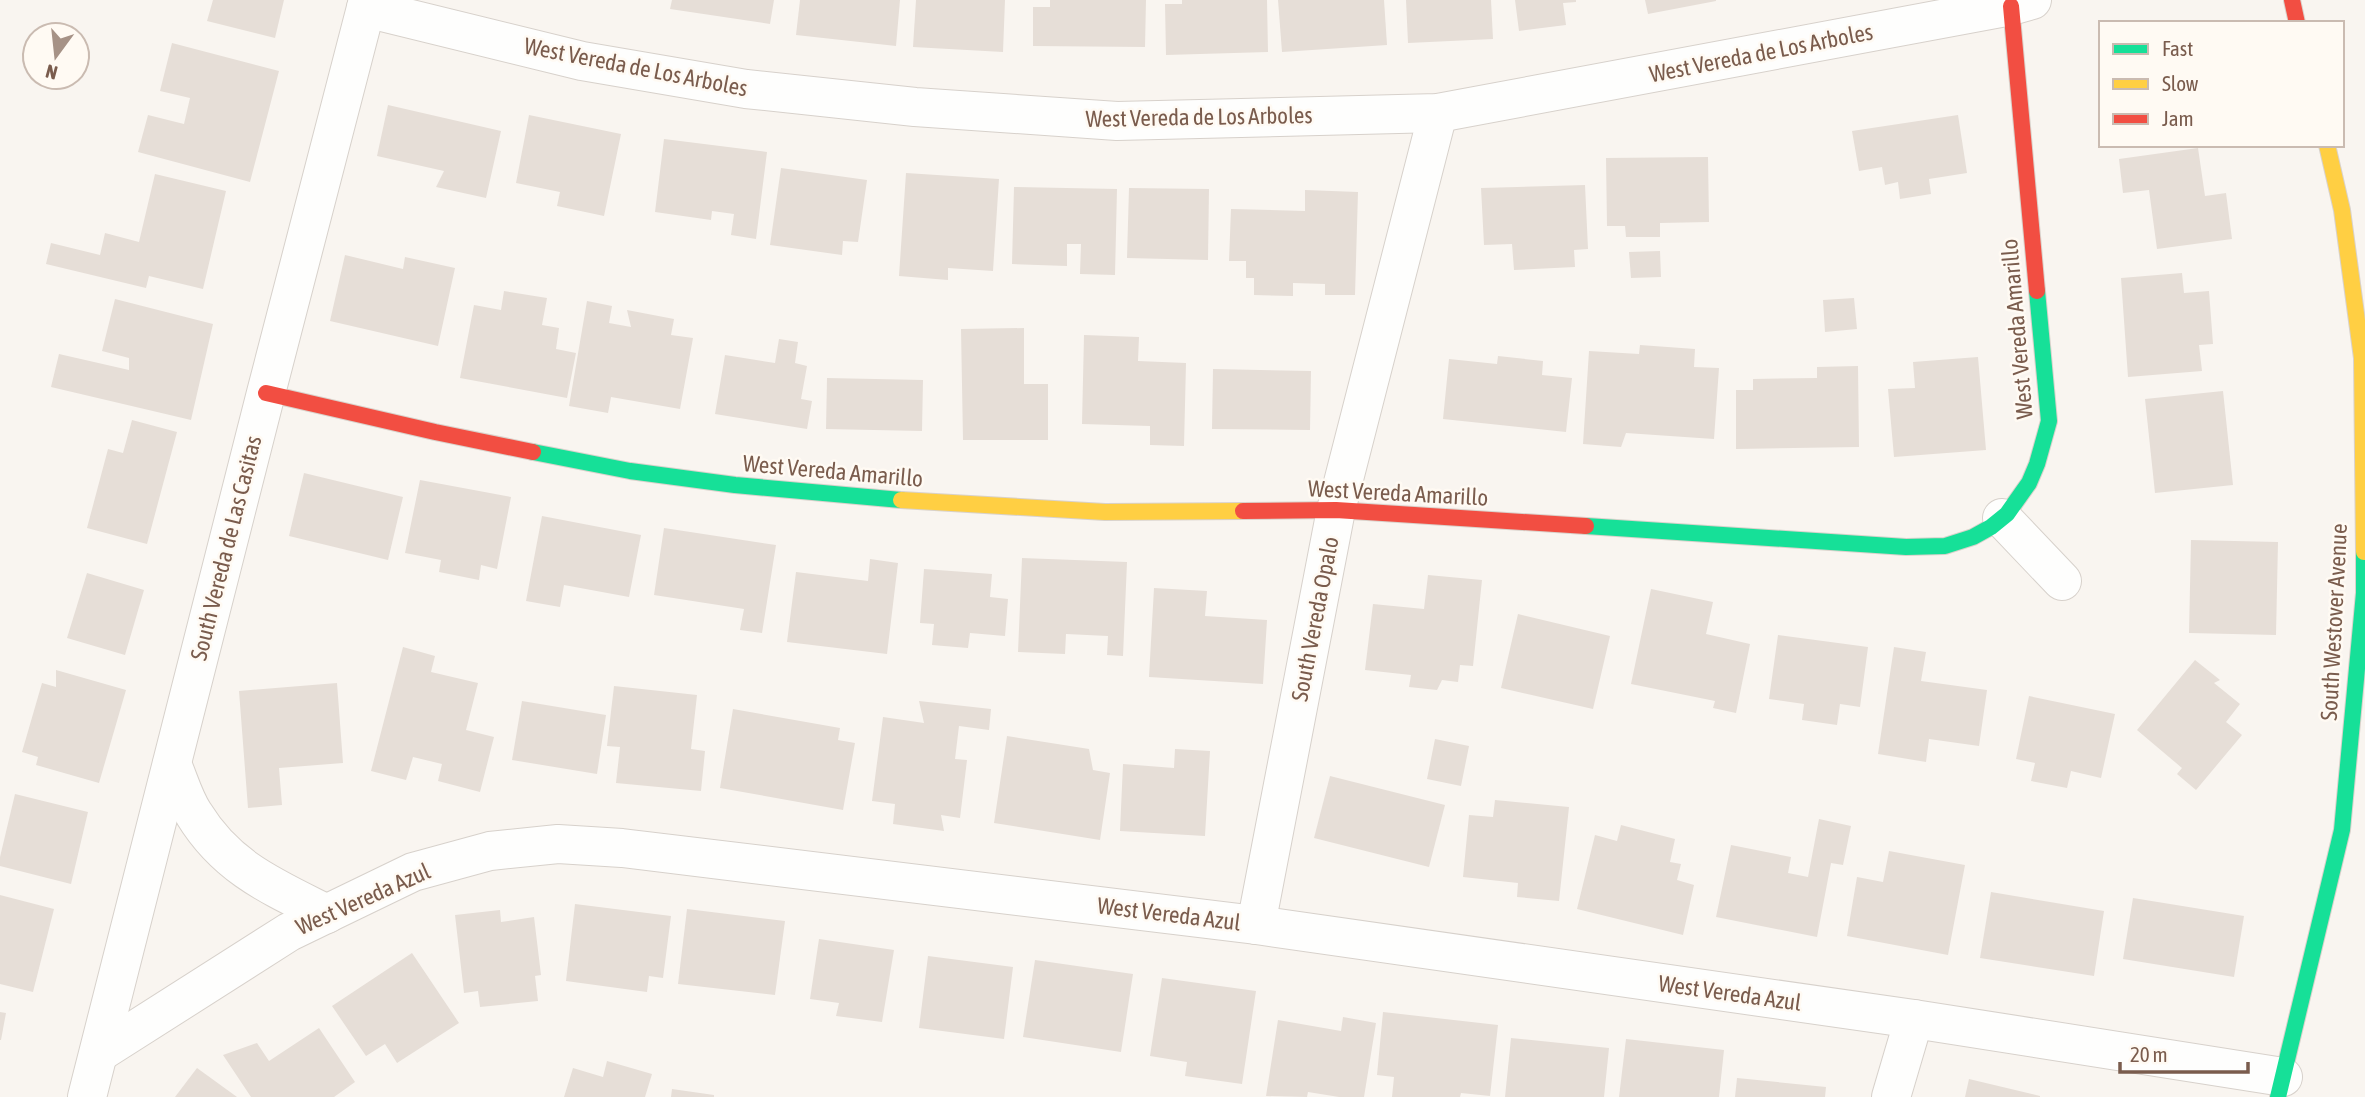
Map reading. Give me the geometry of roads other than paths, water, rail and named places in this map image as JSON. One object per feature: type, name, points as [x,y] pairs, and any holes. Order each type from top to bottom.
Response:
[{"type":"street","points":[[2292,0],[2297,21]]},
{"type":"street","name":"West Vereda de Los Arboles","points":[[367,4],[582,61],[746,89],[915,107],[1117,121],[1438,113],[2022,3]]},
{"type":"street","name":"West Vereda Amarillo","points":[[265,393],[435,432],[630,471],[735,485],[920,502],[1105,512],[1335,510],[1906,547],[1947,546],[1976,536],[2021,502],[2036,473],[2049,422],[2022,3]]},
{"type":"street","name":"South Vereda de Las Casitas","points":[[88,1097],[265,393],[367,4]]},
{"type":"street","name":"South Vereda Opalo","points":[[1256,925],[1335,510],[1438,113]]},
{"type":"street","name":"South Westover Avenue","points":[[2281,1087],[2342,831],[2364,593],[2362,358],[2342,210],[2327,147]]},
{"type":"street","points":[[2002,518],[2062,581]]},
{"type":"street","points":[[172,764],[193,813],[221,852],[265,883],[327,914]]},
{"type":"street","name":"West Vereda Azul","points":[[99,1053],[289,932],[413,872],[490,851],[558,844],[635,850],[1256,925],[1914,1019],[2281,1087]]},
{"type":"street","points":[[1891,1097],[1914,1019]]}]
